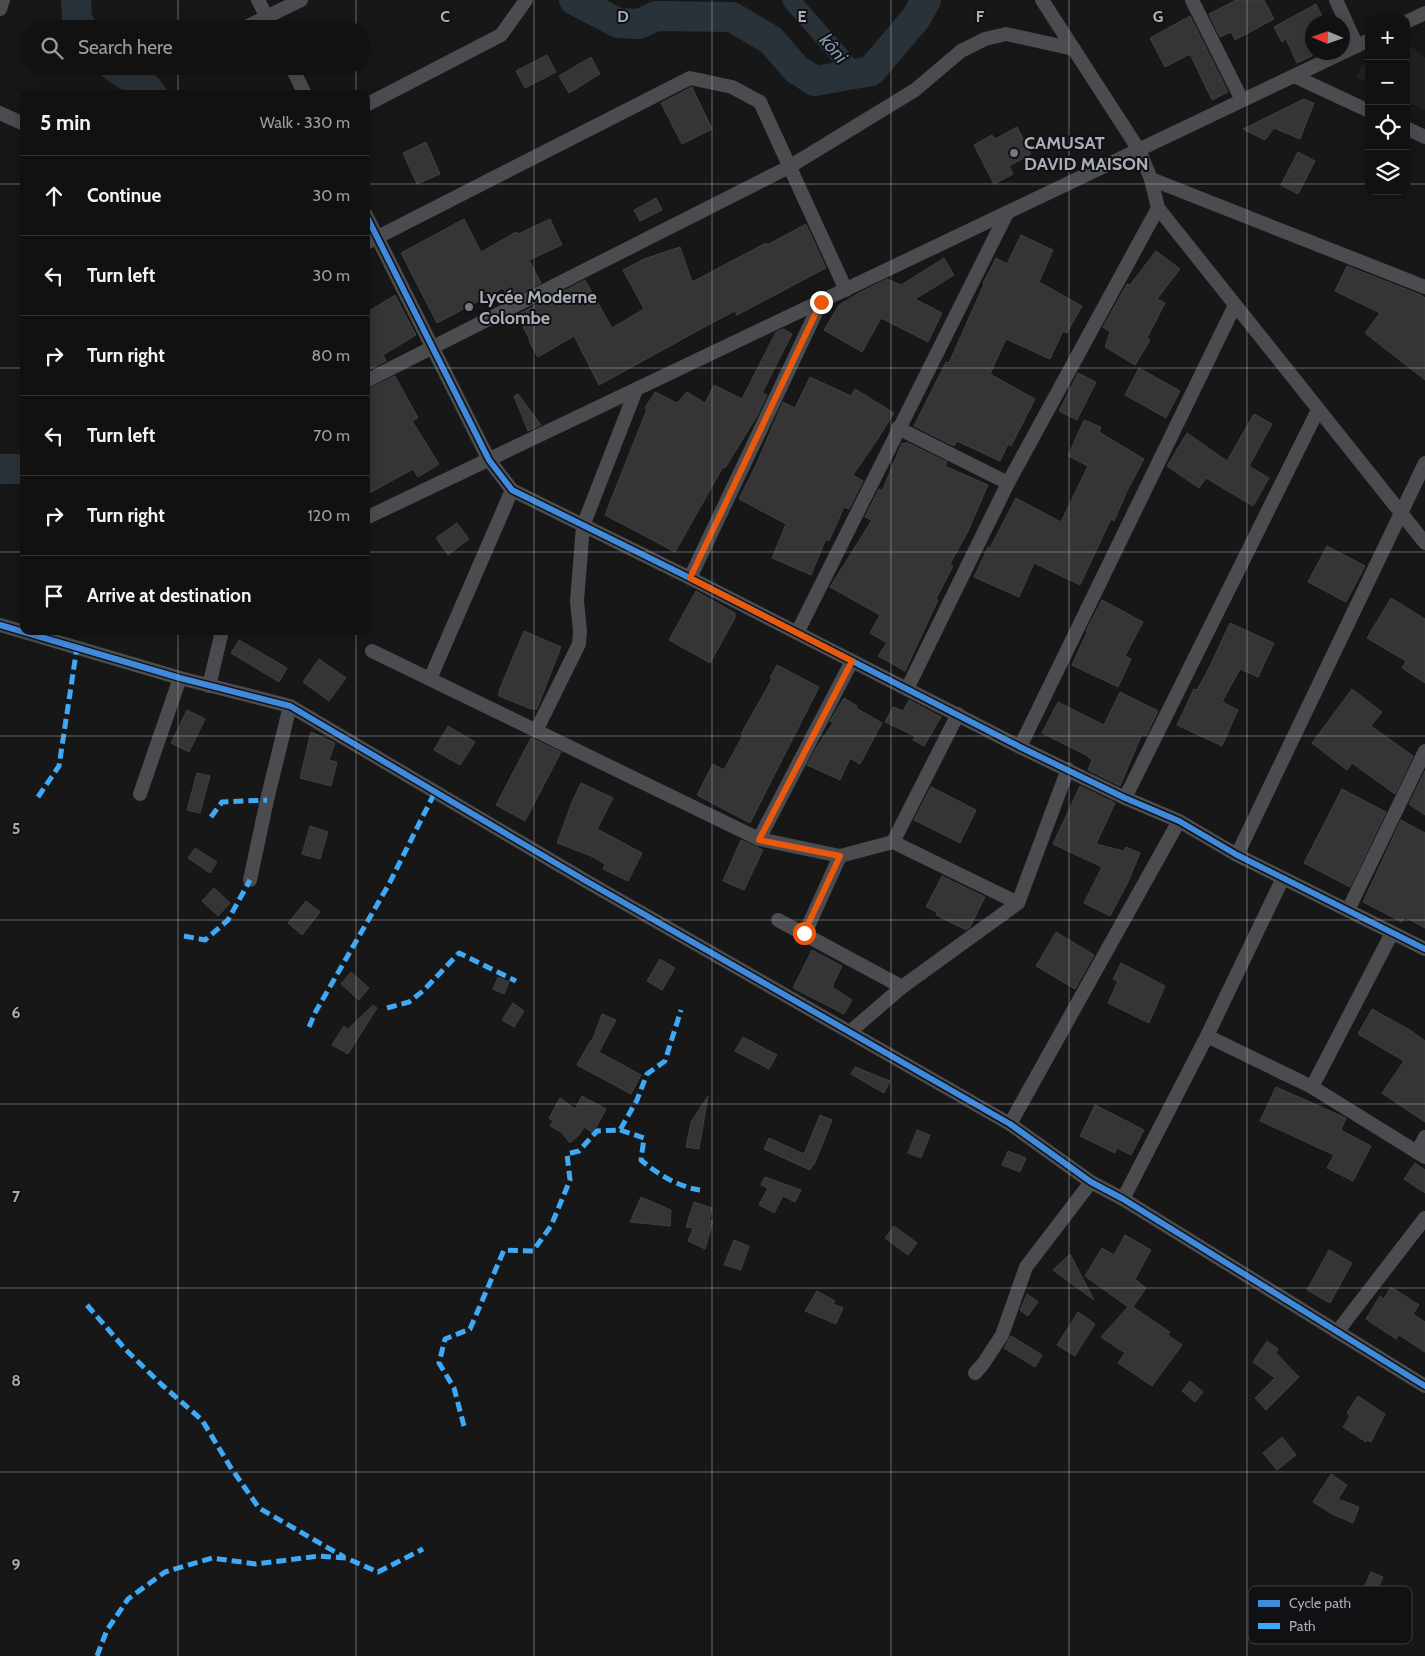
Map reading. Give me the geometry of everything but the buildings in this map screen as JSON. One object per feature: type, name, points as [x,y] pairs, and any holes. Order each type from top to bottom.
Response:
[{"type":"street","points":[[0,9],[3,0]]},
{"type":"street","points":[[258,0],[268,20]]},
{"type":"street","points":[[274,20],[301,0]]},
{"type":"street","points":[[1042,0],[1139,150],[1151,179],[1158,208],[1425,543]]},
{"type":"street","points":[[1192,0],[1242,100]]},
{"type":"street","points":[[370,516],[1363,43],[1336,0]]},
{"type":"street","points":[[370,103],[501,35],[523,2]]},
{"type":"street","points":[[1410,20],[1425,14]]},
{"type":"street","points":[[370,379],[789,167],[914,90],[961,51],[985,39],[1006,34],[1074,49]]},
{"type":"street","points":[[296,75],[303,90]]},
{"type":"street","points":[[1294,76],[1365,109]]},
{"type":"street","points":[[846,290],[760,102],[732,87],[690,78],[372,240],[433,347],[489,460],[512,490],[690,578],[1020,747],[1125,798],[1179,821],[1283,878],[1425,949]]},
{"type":"street","points":[[0,114],[20,122]]},
{"type":"street","points":[[1410,130],[1425,137]]},
{"type":"street","points":[[1151,179],[1425,287]]},
{"type":"street","points":[[907,689],[1008,483],[1158,208]]},
{"type":"street","points":[[797,633],[1007,213]]},
{"type":"street","points":[[690,578],[821,302]]},
{"type":"street","points":[[1020,747],[1235,305]]},
{"type":"street","points":[[536,731],[579,644],[580,631],[577,601],[583,526],[636,390]]},
{"type":"street","points":[[1125,798],[1318,410]]},
{"type":"street","points":[[898,428],[1008,483]]},
{"type":"street","points":[[1237,854],[1425,463]]},
{"type":"street","points":[[430,679],[512,490]]},
{"type":"street","points":[[0,625],[20,631]]},
{"type":"street","points":[[34,635],[180,678],[290,706],[586,881],[851,1031],[1010,1124],[1091,1182],[1123,1198],[1425,1386]]},
{"type":"street","points":[[209,686],[221,635]]},
{"type":"street","points":[[372,651],[759,840],[840,856],[893,842],[1018,903]]},
{"type":"street","points":[[759,840],[852,661]]},
{"type":"street","points":[[140,794],[180,678]]},
{"type":"street","points":[[250,880],[290,706]]},
{"type":"street","points":[[893,842],[958,714]]},
{"type":"street","points":[[1348,910],[1425,751]]},
{"type":"street","points":[[851,1031],[902,987],[1018,903],[1068,770]]},
{"type":"street","points":[[1010,1124],[1179,821]]},
{"type":"street","points":[[804,933],[840,856]]},
{"type":"street","points":[[1123,1198],[1207,1036],[1283,878]]},
{"type":"street","points":[[778,920],[902,987]]},
{"type":"street","points":[[1312,1087],[1392,933]]},
{"type":"street","points":[[1207,1036],[1312,1087],[1421,1154],[1425,1137]]},
{"type":"street","points":[[975,1372],[983,1364],[1002,1335],[1026,1267],[1091,1182]]},
{"type":"street","points":[[1337,1332],[1425,1218]]},
{"type":"shaded area","points":[[1410,45],[1425,58],[1425,110],[1410,103]]},
{"type":"shaded area","points":[[1365,62],[1365,81],[1355,77]]},
{"type":"waterway","points":[[76,0],[78,20]]},
{"type":"waterway","points":[[574,0],[618,23],[639,24],[656,16],[732,17],[771,40],[796,69],[815,81],[871,71],[916,18],[926,0]]},
{"type":"waterway","name":"kôni","points":[[791,0],[856,74]]},
{"type":"waterway","points":[[127,75],[149,90]]},
{"type":"waterway","points":[[0,469],[20,469]]},
{"type":"marked path","points":[[38,797],[59,766],[77,647]]},
{"type":"marked path","points":[[309,1027],[316,1011],[389,884],[435,792]]},
{"type":"marked path","points":[[211,817],[222,802],[267,800]]},
{"type":"marked path","points":[[184,936],[205,940],[228,920],[250,880]]},
{"type":"marked path","points":[[387,1008],[409,1002],[423,991],[459,953],[516,981]]},
{"type":"marked path","points":[[464,1426],[454,1388],[439,1363],[445,1339],[470,1329],[504,1250],[533,1251],[551,1226],[570,1180],[567,1154],[579,1151],[597,1131],[620,1130],[637,1100],[647,1074],[665,1061],[681,1010]]},
{"type":"marked path","points":[[620,1130],[644,1138],[641,1160],[647,1165],[676,1183],[700,1190]]},
{"type":"marked path","points":[[87,1305],[126,1350],[202,1420],[231,1468],[259,1508],[344,1557]]},
{"type":"marked path","points":[[97,1656],[107,1630],[128,1599],[165,1572],[212,1558],[256,1564],[319,1556],[346,1558],[378,1572],[423,1549]]},
{"type":"cycle path","points":[[370,223],[489,460],[512,490],[690,578],[1020,747],[1125,798],[1179,821],[1237,855],[1425,949]]},
{"type":"cycle path","points":[[0,625],[20,631]]},
{"type":"cycle path","points":[[34,635],[180,678],[290,706],[586,881],[1010,1124],[1091,1182],[1123,1199],[1425,1386]]},
{"type":"place","name":"CAMUSAT DAVID MAISON","points":[[1014,153]]},
{"type":"place","name":"Lycée Moderne Colombe","points":[[469,307]]},
{"type":"route","points":[[804,933],[840,856],[759,840],[852,661],[690,578],[821,302]]}]
